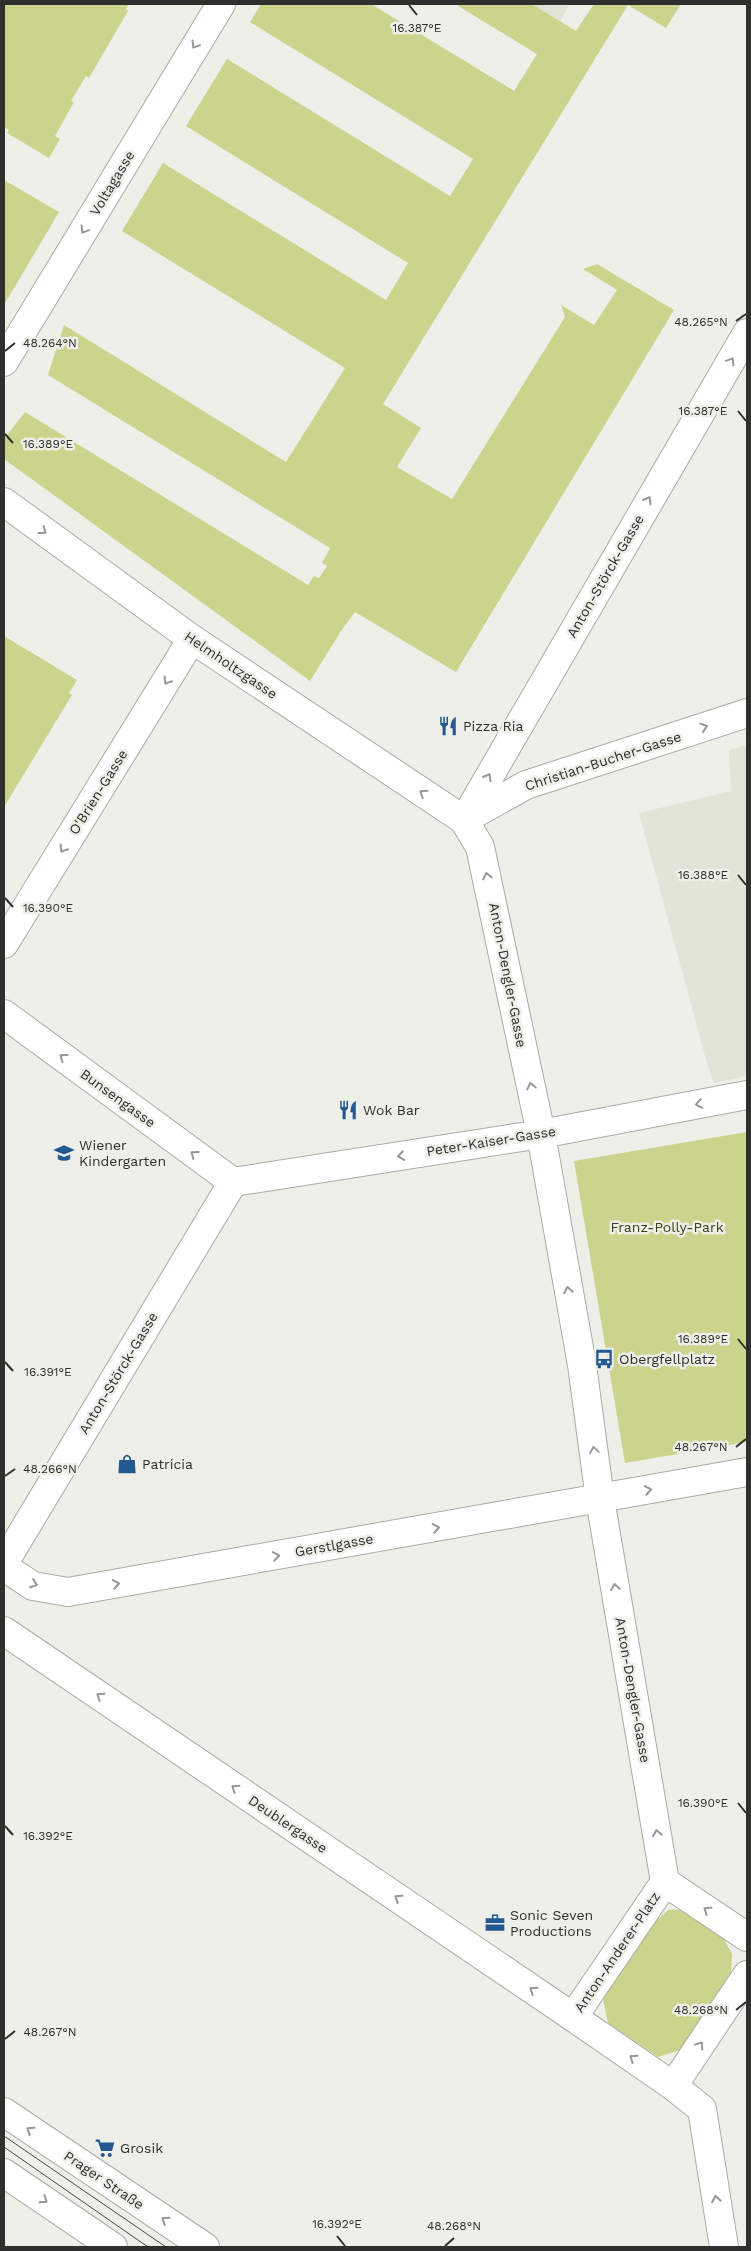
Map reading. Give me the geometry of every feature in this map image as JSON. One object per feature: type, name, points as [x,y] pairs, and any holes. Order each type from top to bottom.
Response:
[{"type":"street","name":"Voltagasse","points":[[4,362],[220,4]]},
{"type":"street","name":"Anton-Störck-Gasse","points":[[464,820],[747,333]]},
{"type":"street","name":"Helmholtzgasse","points":[[4,502],[192,639],[464,820]]},
{"type":"street","name":"O'Brien-Gasse","points":[[4,944],[192,639]]},
{"type":"street","name":"Christian-Bucher-Gasse","points":[[464,820],[526,785],[747,713]]},
{"type":"street","name":"Anton-Dengler-Gasse","points":[[464,820],[480,847],[541,1134]]},
{"type":"street","name":"Bunsengasse","points":[[4,1014],[233,1182]]},
{"type":"street","name":"Peter-Kaiser-Gasse","points":[[233,1182],[541,1134],[747,1096]]},
{"type":"street","points":[[541,1134],[582,1365],[600,1499],[747,1472]]},
{"type":"street","name":"Anton-Störck-Gasse","points":[[4,1563],[233,1182]]},
{"type":"street","name":"Anton-Dengler-Gasse","points":[[600,1499],[665,1882]]},
{"type":"street","name":"Gerstlgasse","points":[[4,1567],[33,1586],[68,1592],[600,1499]]},
{"type":"street","name":"Deublergasse","points":[[4,1631],[573,2017]]},
{"type":"street","name":"Anton-Anderer-Platz","points":[[673,2086],[573,2017],[665,1882],[747,1937]]},
{"type":"street","points":[[724,2247],[702,2109],[673,2086],[747,1974]]},
{"type":"street","name":"Prager Straße","points":[[4,2112],[205,2247]]},
{"type":"street","points":[[4,2173],[113,2247]]},
{"type":"shaded area","points":[[532,4],[570,4],[560,21]]},
{"type":"shaded area","points":[[747,745],[747,1076],[714,1083],[639,813],[731,791],[729,750]]},
{"type":"green space","points":[[4,4],[129,4],[126,9],[128,11],[89,78],[86,76],[71,101],[74,102],[55,136],[60,139],[49,158],[7,133],[9,130],[4,127]]},
{"type":"green space","points":[[261,4],[371,4],[514,91],[537,54],[455,4],[532,4],[576,31],[594,4],[681,4],[666,28],[628,5],[383,404],[421,428],[397,467],[452,499],[565,317],[561,305],[594,325],[617,290],[583,269],[597,264],[674,310],[456,672],[355,612],[310,681],[4,459],[4,439],[25,412],[308,585],[314,576],[319,578],[327,566],[322,563],[330,548],[48,375],[64,325],[286,462],[345,368],[122,231],[163,163],[386,300],[408,263],[186,126],[227,59],[450,196],[473,159],[250,22]]},
{"type":"green space","points":[[4,180],[59,212],[4,305]]},
{"type":"green space","points":[[4,636],[77,680],[69,693],[72,695],[4,807]]},
{"type":"green space","name":"Franz-Polly-Park","points":[[747,1132],[747,1442],[625,1463],[574,1161]]},
{"type":"green space","points":[[687,1909],[719,1930],[732,1954],[731,1972],[680,2050],[658,2057],[608,2023],[603,1999],[648,1929],[668,1910]]},
{"type":"tram line","points":[[4,2136],[166,2247]]},
{"type":"tram line","points":[[4,2147],[148,2247]]},
{"type":"place","name":"Pizza Ria","points":[[448,726]]},
{"type":"place","name":"Wok Bar","points":[[348,1110]]},
{"type":"place","name":"Wiener Kindergarten","points":[[64,1153]]},
{"type":"place","name":"Obergfellplatz","points":[[604,1359]]},
{"type":"place","name":"Patricia","points":[[127,1464]]},
{"type":"place","name":"Sonic Seven Productions","points":[[495,1923]]},
{"type":"place","name":"Grosik","points":[[105,2148]]}]
